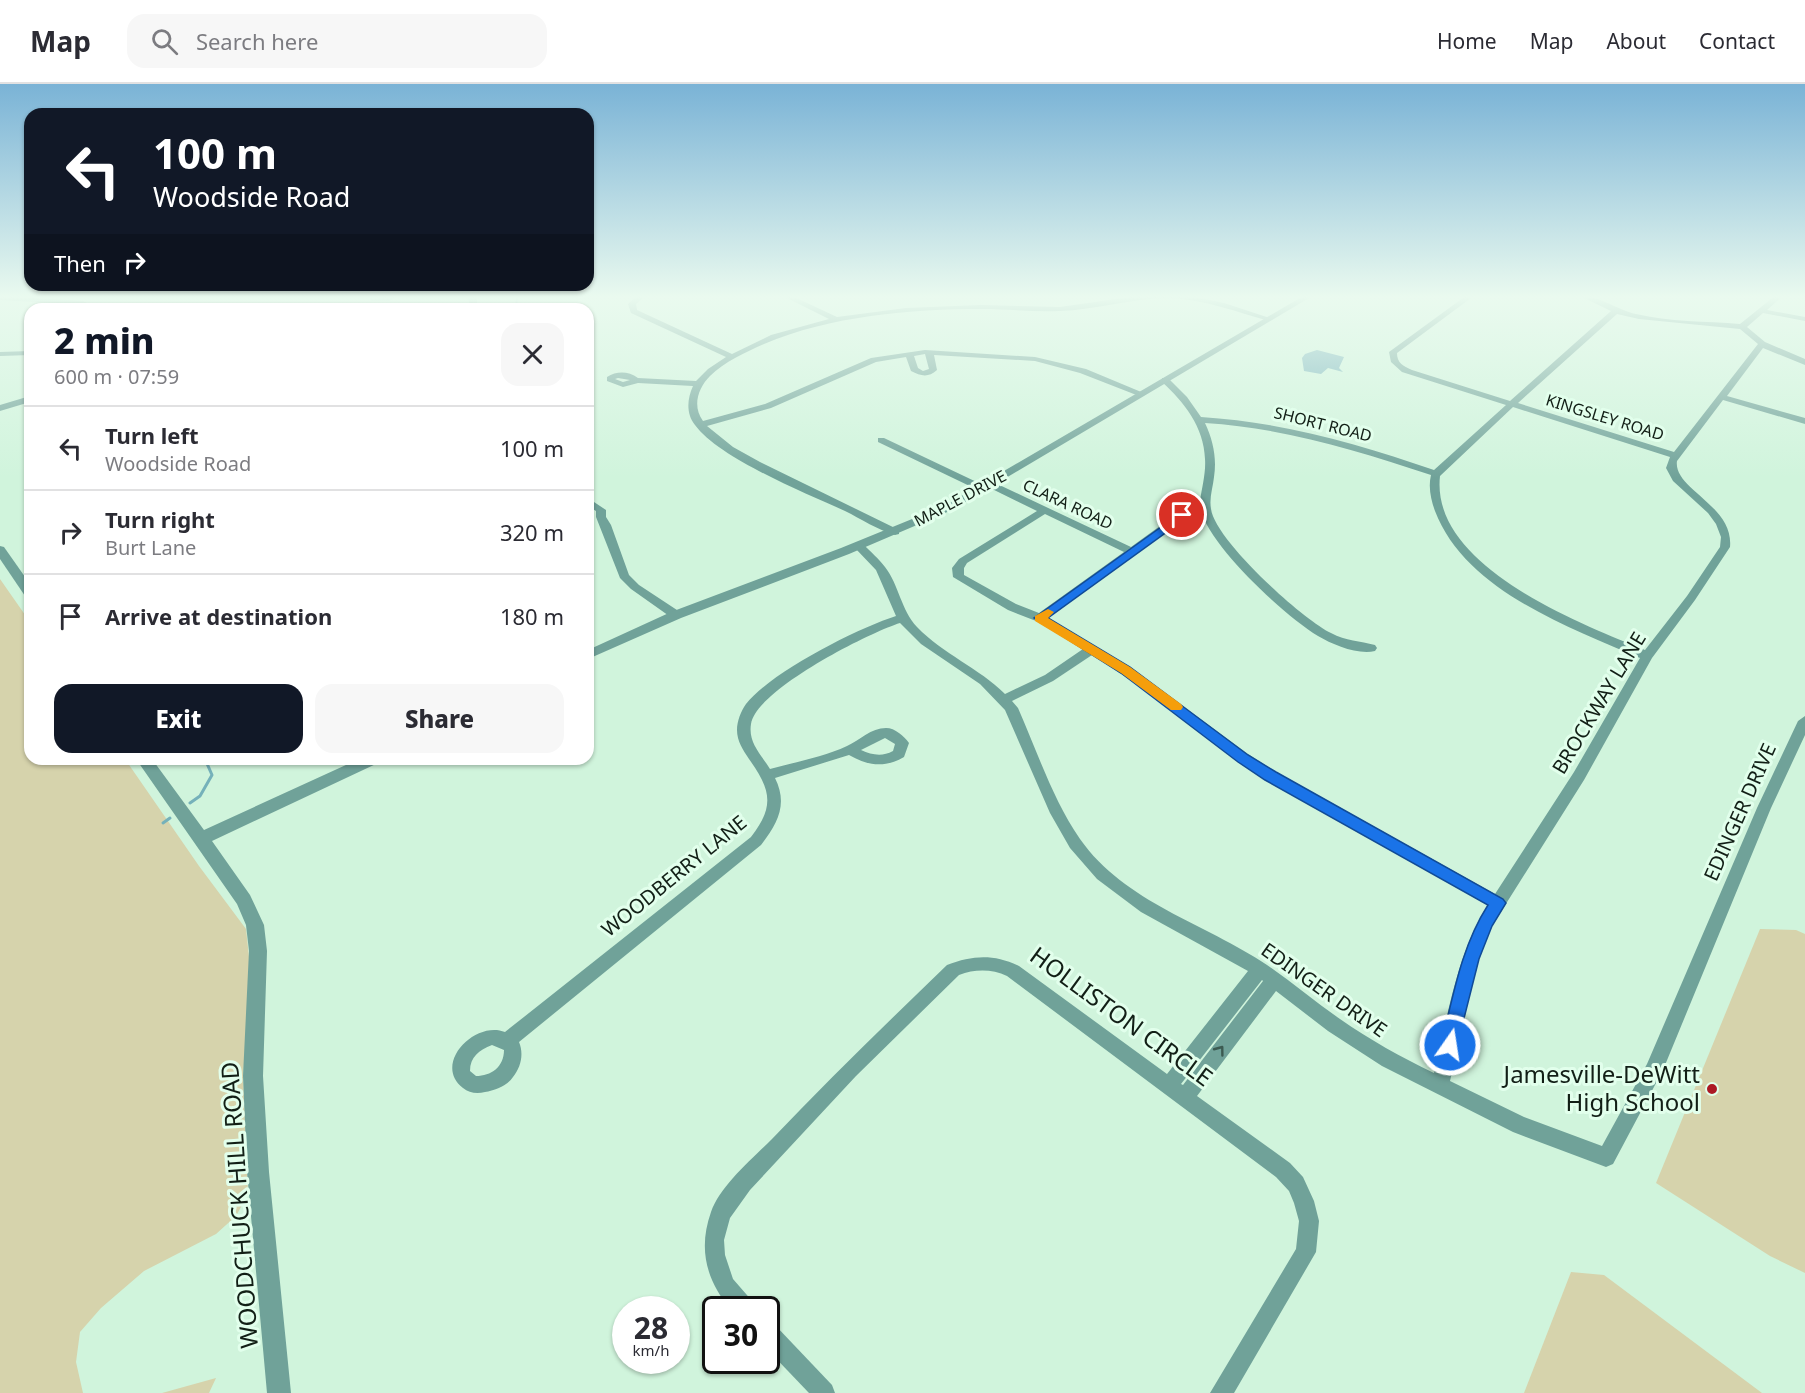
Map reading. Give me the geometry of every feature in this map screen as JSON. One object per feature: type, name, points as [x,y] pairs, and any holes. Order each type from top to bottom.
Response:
[{"type":"street","points":[[699,424],[751,412],[855,367],[891,356]]},
{"type":"street","points":[[910,356],[914,369],[923,374],[933,370],[930,356]]},
{"type":"street","points":[[991,356],[1035,359],[1083,371],[1142,394]]},
{"type":"street","name":"MAPLE DRIVE","points":[[594,652],[676,615],[895,532],[948,508],[1206,356]]},
{"type":"street","name":"KINGSLEY ROAD","points":[[1393,356],[1400,368],[1409,372],[1675,454]]},
{"type":"street","points":[[1565,356],[1437,474],[1435,489],[1439,509],[1446,528],[1470,557],[1500,583],[1538,606],[1647,656]]},
{"type":"street","points":[[1675,454],[1753,356]]},
{"type":"street","points":[[1791,356],[1805,362]]},
{"type":"street","points":[[733,357],[713,369],[698,384],[692,403],[694,417],[709,435],[752,462],[870,517],[895,532]]},
{"type":"street","points":[[636,380],[698,384]]},
{"type":"street","points":[[1165,380],[1191,406],[1200,420],[1211,467],[1205,503],[1206,513],[1227,545],[1288,606],[1323,634],[1343,644],[1371,648]]},
{"type":"street","points":[[1721,397],[1805,421]]},
{"type":"street","points":[[0,408],[24,401]]},
{"type":"street","name":"SHORT ROAD","points":[[1200,420],[1239,421],[1292,429],[1364,449],[1437,474]]},
{"type":"street","name":"CLARA ROAD","points":[[881,440],[1045,510],[1133,552]]},
{"type":"street","name":"BROCKWAY LANE","points":[[1440,1087],[1470,959],[1485,923],[1579,776],[1647,656],[1691,598],[1725,547],[1726,537],[1721,524],[1712,511],[1677,479],[1671,468],[1675,454]]},
{"type":"street","points":[[1040,618],[1182,515],[1205,503]]},
{"type":"street","points":[[594,505],[601,510],[601,517],[624,576],[635,587],[676,615]]},
{"type":"street","points":[[1045,510],[963,561],[957,574],[1012,607],[1040,618],[1126,670],[1270,776],[1498,903]]},
{"type":"street","points":[[594,514],[601,517]]},
{"type":"street","name":"EDINGER DRIVE","points":[[859,546],[881,569],[903,618],[925,641],[984,681],[1011,708],[1057,813],[1075,844],[1102,875],[1147,907],[1234,953],[1267,974],[1334,1024],[1388,1060],[1520,1125],[1606,1157],[1654,1070],[1764,808],[1805,721]]},
{"type":"street","points":[[0,550],[24,583]]},
{"type":"street","name":"WOODBERRY LANE","points":[[507,1041],[756,841],[769,826],[777,803],[774,788],[746,744],[744,733],[746,717],[752,705],[767,691],[853,638],[873,628],[903,618]]},
{"type":"street","points":[[1004,700],[1049,678],[1092,649]]},
{"type":"street","points":[[767,775],[850,750]]},
{"type":"street","name":"WOODCHUCK HILL ROAD","points":[[148,765],[244,900],[255,925],[258,951],[254,1088],[258,1172],[279,1393]]},
{"type":"street","points":[[201,839],[360,765]]},
{"type":"street","name":"HOLLISTON CIRCLE","points":[[733,1296],[724,1285],[715,1256],[714,1240],[721,1213],[743,1183],[835,1086],[953,970],[963,966],[990,963],[1013,971],[1284,1170],[1296,1184],[1304,1201],[1309,1221],[1306,1252],[1221,1393]]},
{"type":"street","points":[[1177,1091],[1267,974]]},
{"type":"street","points":[[780,1347],[824,1393]]},
{"type":"shaded area","points":[[0,579],[24,613],[24,765],[129,765],[246,929],[251,975],[243,1076],[248,1194],[236,1216],[216,1234],[144,1271],[101,1308],[80,1332],[76,1362],[83,1393],[0,1393]]},
{"type":"shaded area","points":[[1760,929],[1796,930],[1805,934],[1805,1273],[1770,1256],[1656,1183]]},
{"type":"shaded area","points":[[1571,1272],[1604,1275],[1762,1393],[1524,1393]]},
{"type":"shaded area","points":[[216,1378],[209,1393],[162,1393]]},
{"type":"water","points":[[1303,356],[1344,357],[1339,368],[1343,372],[1328,368],[1321,374],[1304,371]]},
{"type":"waterway","points":[[190,803],[200,796],[212,775],[208,765]]},
{"type":"waterway","points":[[163,823],[170,818]]},
{"type":"slow traffic","points":[[1048,612],[1040,618],[1126,670],[1176,707]]},
{"type":"place","name":"Jamesville-DeWitt High School","points":[[1712,1089]]},
{"type":"route","points":[[1182,515],[1040,618],[1126,670],[1270,776],[1498,903],[1485,923],[1470,959],[1450,1045]]}]
